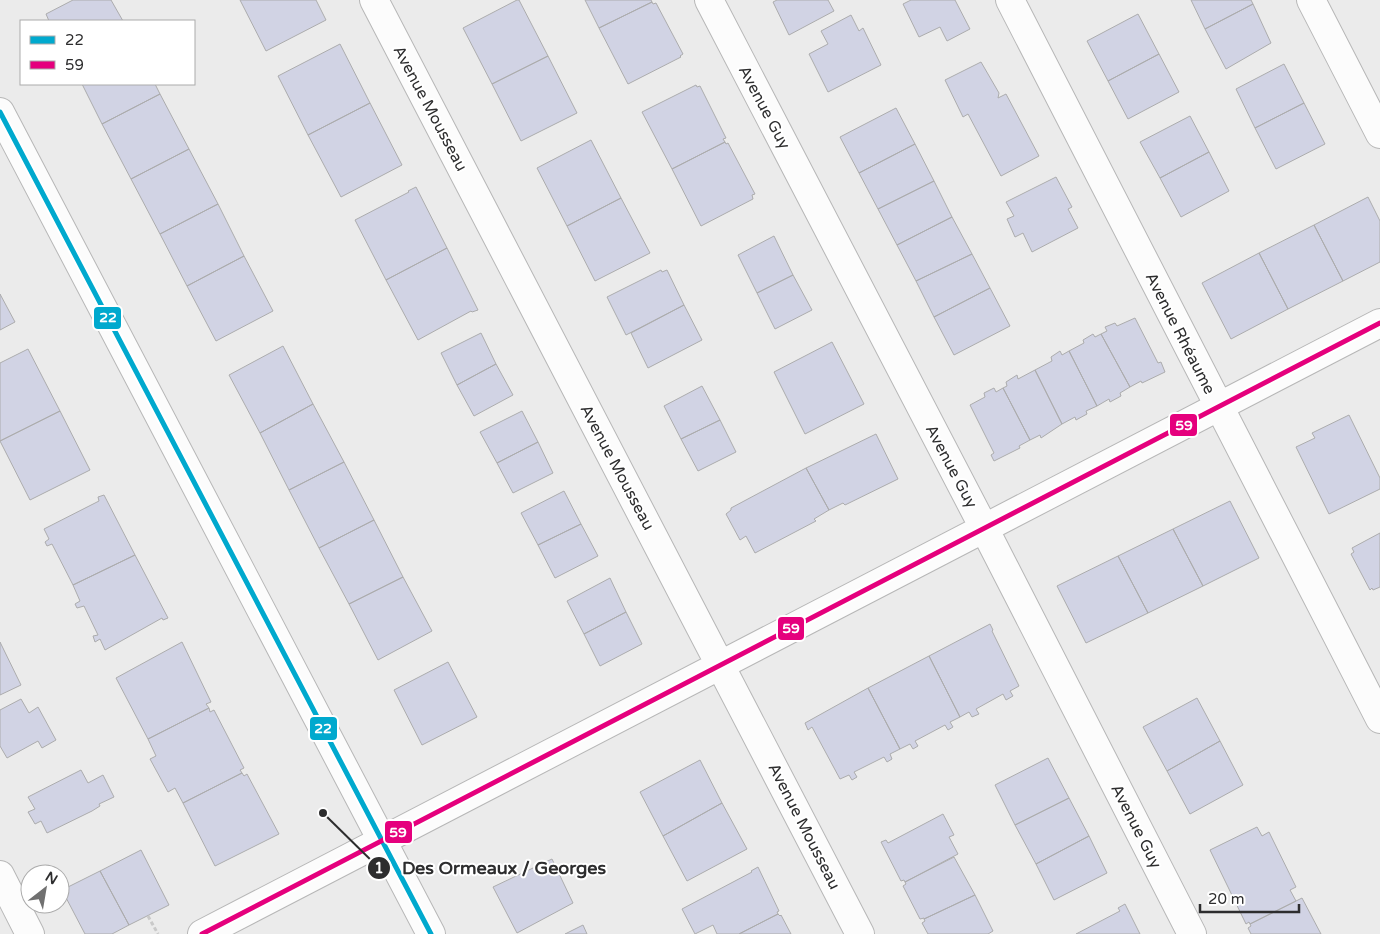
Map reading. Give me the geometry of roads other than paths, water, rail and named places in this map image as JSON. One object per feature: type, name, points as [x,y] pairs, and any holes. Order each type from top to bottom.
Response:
[{"type":"street","name":"Avenue Mousseau","points":[[374,0],[860,934]]},
{"type":"street","name":"Avenue Guy","points":[[709,0],[984,528],[1192,934]]},
{"type":"street","name":"Avenue Rhéaume","points":[[1010,0],[1380,720]]},
{"type":"street","points":[[1311,0],[1380,134]]},
{"type":"street","points":[[0,112],[431,934]]},
{"type":"street","points":[[202,934],[1380,323]]},
{"type":"street","points":[[0,876],[30,934]]},
{"type":"place","name":"Des Ormeaux / Georges","points":[[323,813]]}]
